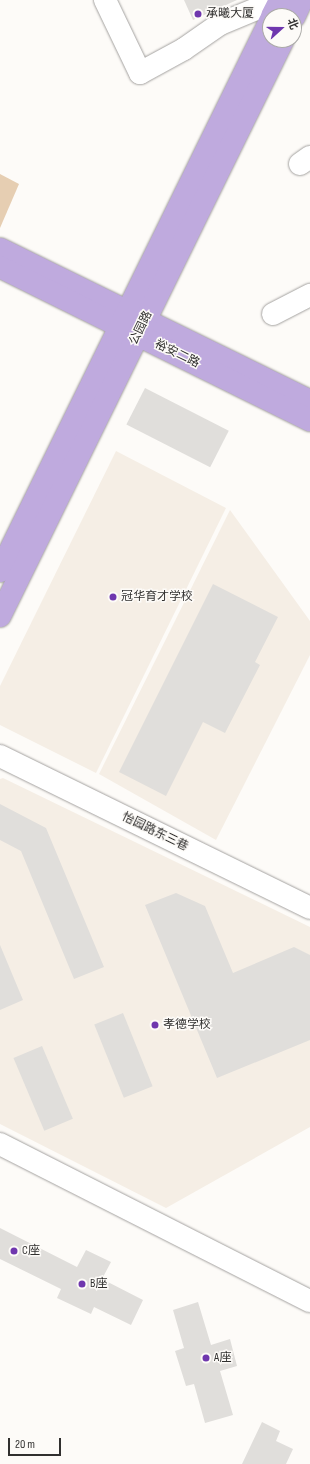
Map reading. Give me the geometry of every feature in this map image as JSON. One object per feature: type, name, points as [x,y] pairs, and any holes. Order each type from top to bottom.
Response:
[{"type":"main road","name":"公园路","points":[[0,616],[262,38]]},
{"type":"main road","name":"公园路","points":[[0,571],[278,48]]},
{"type":"main road","name":"裕安二路","points":[[0,249],[310,420]]},
{"type":"main road","name":"裕安二路","points":[[0,267],[133,323],[310,401]]},
{"type":"street","points":[[105,0],[140,73],[184,49],[249,6],[279,0]]},
{"type":"street","points":[[273,314],[310,295]]},
{"type":"street","name":"怡园路东三巷","points":[[0,756],[310,908]]},
{"type":"street","points":[[0,1144],[310,1301]]},
{"type":"shaded area","points":[[0,174],[19,184],[0,228]]},
{"type":"shaded area","name":"冠华育才学校","points":[[116,451],[226,508],[96,773],[0,725],[0,686]]},
{"type":"shaded area","points":[[230,510],[310,621],[310,655],[216,840],[99,774]]},
{"type":"shaded area","name":"孝德学校","points":[[3,778],[310,927],[310,1127],[166,1208],[0,1124],[0,779]]},
{"type":"building","name":"承曦大厦","points":[[184,0],[237,0],[193,20]]},
{"type":"building","points":[[145,388],[229,431],[210,467],[126,425]]},
{"type":"building","points":[[213,584],[278,617],[255,662],[260,665],[225,733],[203,722],[166,796],[119,772]]},
{"type":"building","points":[[0,804],[46,828],[104,967],[74,979],[21,851],[0,840]]},
{"type":"building","points":[[176,893],[205,906],[233,973],[294,947],[310,955],[310,1040],[217,1078],[145,905]]},
{"type":"building","points":[[0,945],[23,1000],[0,1010]]},
{"type":"building","points":[[123,1013],[153,1086],[124,1098],[94,1025]]},
{"type":"building","points":[[42,1046],[73,1119],[44,1131],[13,1058]]},
{"type":"building","name":"B座","points":[[0,1228],[77,1267],[86,1250],[111,1262],[102,1279],[143,1300],[131,1325],[94,1307],[91,1314],[57,1298],[61,1289],[0,1259]]},
{"type":"building","name":"A座","points":[[198,1302],[211,1345],[230,1339],[237,1366],[220,1371],[233,1415],[205,1423],[194,1384],[186,1386],[175,1351],[184,1348],[173,1310]]},
{"type":"building","points":[[262,1422],[280,1431],[276,1441],[293,1449],[286,1464],[242,1464]]},
{"type":"place","name":"承曦大厦","points":[[198,14]]},
{"type":"place","name":"冠华育才学校","points":[[113,597]]},
{"type":"place","name":"孝德学校","points":[[155,1025]]},
{"type":"place","name":"C座","points":[[14,1251]]},
{"type":"place","name":"B座","points":[[82,1284]]},
{"type":"place","name":"A座","points":[[206,1358]]}]
